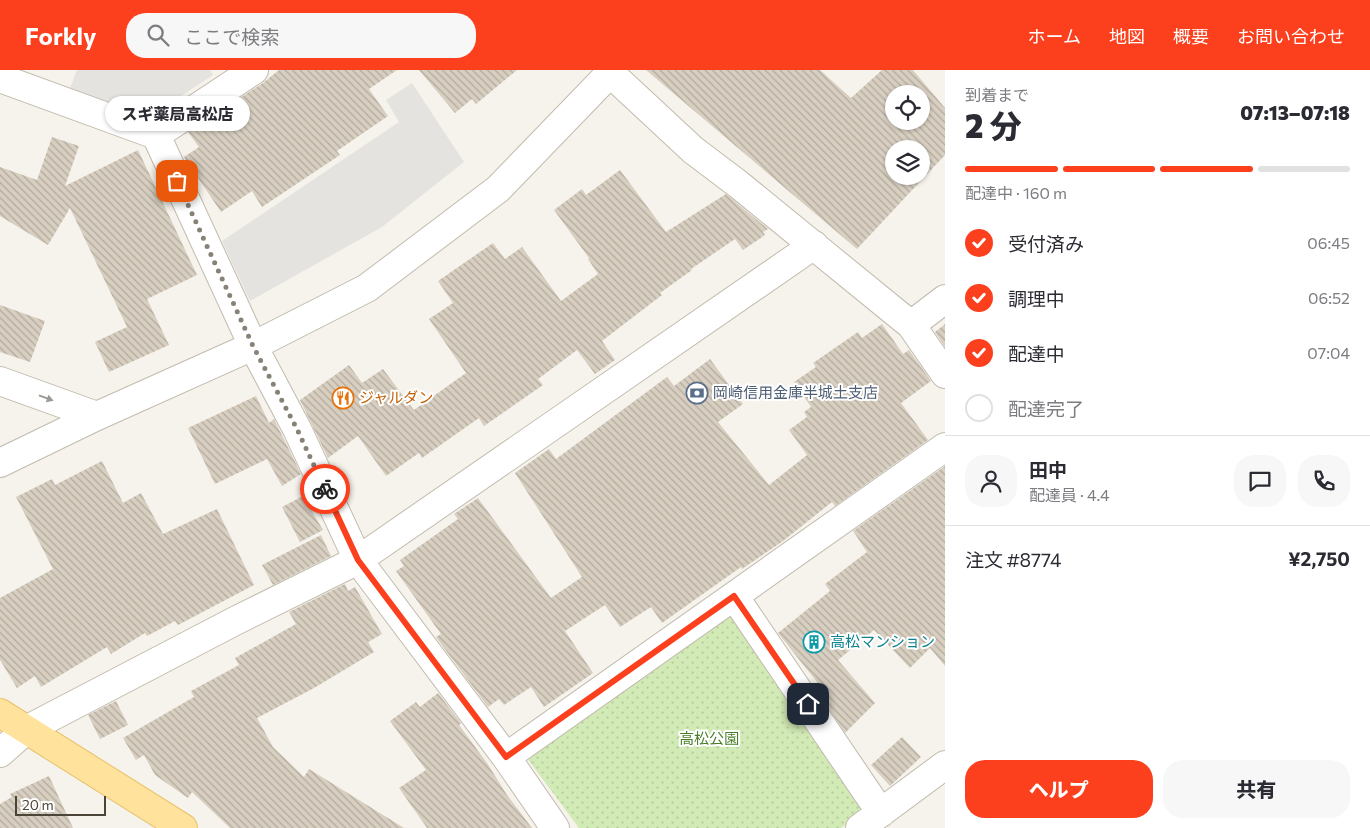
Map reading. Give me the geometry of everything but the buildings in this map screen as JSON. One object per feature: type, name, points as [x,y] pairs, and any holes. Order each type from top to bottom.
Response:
[{"type":"main road","points":[[0,713],[183,828]]},
{"type":"street","points":[[156,135],[254,70]]},
{"type":"street","points":[[0,463],[97,416],[253,346],[367,288],[498,189],[610,71],[693,150],[912,325],[945,374]]},
{"type":"street","points":[[0,78],[156,135],[253,346],[297,429],[358,560],[506,757],[555,828]]},
{"type":"street","points":[[0,753],[26,730],[235,621],[358,560],[814,245]]},
{"type":"street","points":[[912,325],[945,299]]},
{"type":"street","points":[[0,381],[97,416]]},
{"type":"street","points":[[506,757],[945,447]]},
{"type":"street","points":[[734,596],[871,820],[945,765]]},
{"type":"green space","name":"高松公園","points":[[732,614],[865,811],[841,828],[579,828],[527,758]]},
{"type":"shaded area","points":[[77,70],[210,70],[213,75],[149,117],[70,88]]},
{"type":"shaded area","points":[[412,83],[464,162],[382,227],[250,301],[222,241],[399,122],[386,100]]},
{"type":"way so far","points":[[177,181],[253,346],[297,429],[325,489]]},
{"type":"place","name":"スギ薬局高松店","points":[[177,181]]},
{"type":"place","name":"岡崎信用金庫半城土支店","points":[[697,393]]},
{"type":"place","name":"ジャルダン","points":[[343,398]]},
{"type":"place","name":"高松マンション","points":[[814,642]]},
{"type":"route","points":[[325,489],[358,560],[506,757],[734,596],[808,704]]}]
